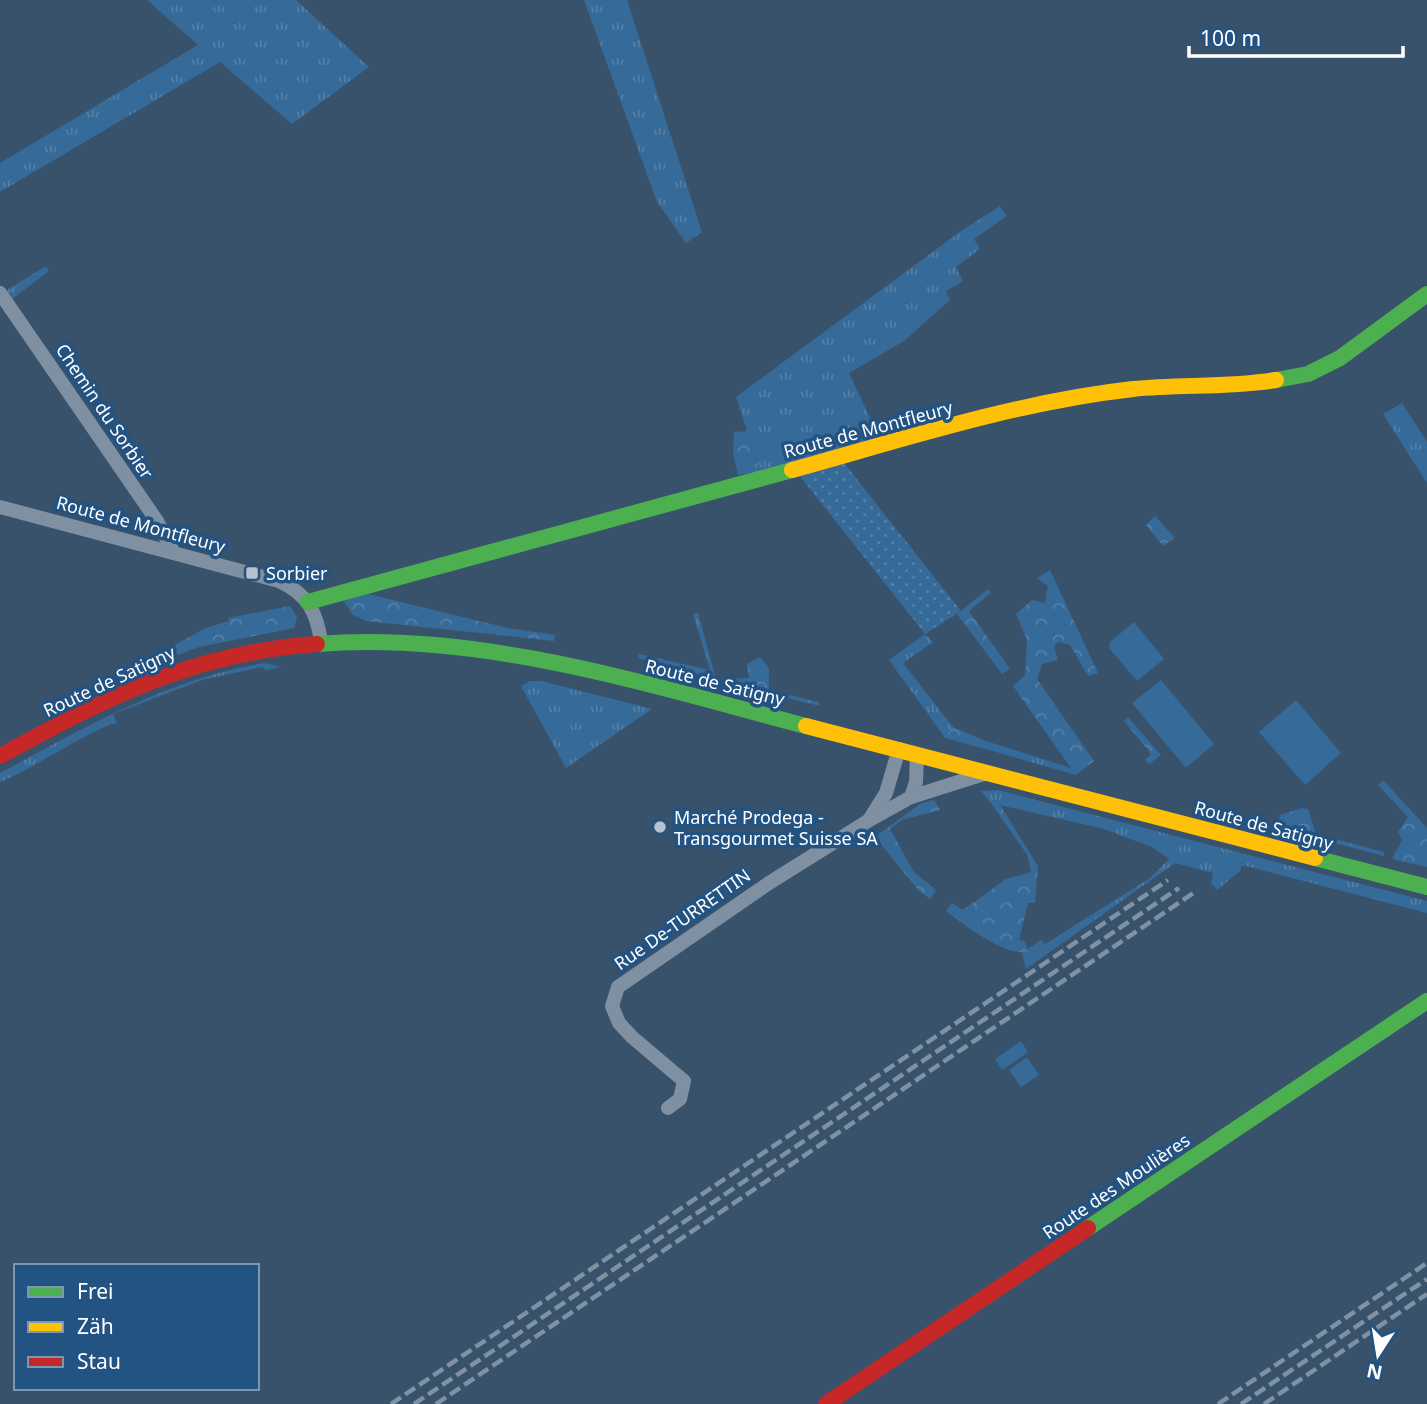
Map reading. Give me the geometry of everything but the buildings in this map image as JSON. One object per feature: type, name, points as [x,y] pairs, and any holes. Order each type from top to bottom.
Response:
[{"type":"street","name":"Chemin du Sorbier","points":[[0,293],[157,521],[174,553]]},
{"type":"street","name":"Route de Montfleury","points":[[0,507],[269,577],[295,590],[308,602],[953,426],[1064,400],[1133,389],[1262,382],[1308,374],[1340,358],[1427,295]]},
{"type":"street","points":[[308,602],[317,617],[321,642]]},
{"type":"street","name":"Route de Satigny","points":[[0,756],[98,704],[169,673],[256,650],[321,642],[422,644],[557,664],[988,772],[1427,887]]},
{"type":"street","name":"Rue De-TURRETTIN","points":[[869,821],[886,793],[899,750]]},
{"type":"street","points":[[911,797],[916,782],[917,754]]},
{"type":"street","name":"Rue De-TURRETTIN","points":[[668,1108],[680,1099],[684,1081],[619,1023],[612,1006],[614,993],[623,984],[769,883],[869,821],[911,797],[988,772]]},
{"type":"street","name":"Route des Moulières","points":[[826,1404],[1427,1001]]},
{"type":"green space","points":[[147,0],[296,0],[369,67],[292,124],[220,62],[0,192],[0,163],[198,45]]},
{"type":"green space","points":[[584,0],[627,0],[702,232],[686,243],[657,202]]},
{"type":"green space","points":[[1000,206],[1007,216],[974,239],[980,249],[956,267],[963,281],[946,291],[950,300],[904,341],[849,373],[880,439],[760,471],[736,397],[961,231]]},
{"type":"green space","points":[[46,266],[49,271],[12,299],[7,290]]},
{"type":"green space","points":[[1402,403],[1427,442],[1427,483],[1383,414]]},
{"type":"green space","points":[[747,431],[760,471],[738,475],[733,452],[734,432]]},
{"type":"green space","points":[[844,463],[961,611],[925,634],[799,475]]},
{"type":"green space","points":[[1155,516],[1175,538],[1163,546],[1146,525]]},
{"type":"green space","points":[[1050,570],[1098,673],[1088,676],[1070,645],[1058,642],[1054,647],[1058,660],[1042,664],[1037,679],[1094,761],[1076,775],[1013,686],[1025,675],[1027,640],[1016,614],[1032,600],[1045,603],[1048,586],[1037,578]]},
{"type":"green space","points":[[988,589],[991,593],[969,611],[1010,669],[1002,674],[957,614]]},
{"type":"green space","points":[[368,594],[508,628],[555,635],[554,641],[366,621],[353,615],[343,600]]},
{"type":"green space","points":[[290,606],[297,617],[294,628],[199,647],[104,683],[206,628],[229,621],[228,618]]},
{"type":"green space","points":[[698,613],[716,679],[638,658],[639,654],[710,670],[693,614]]},
{"type":"green space","points":[[1134,622],[1164,659],[1137,681],[1109,648],[1110,642]]},
{"type":"green space","points":[[925,634],[933,642],[903,663],[953,727],[945,738],[889,660]]},
{"type":"green space","points":[[760,657],[769,668],[769,690],[818,702],[820,706],[726,683],[726,679],[749,678],[747,664]]},
{"type":"green space","points":[[264,663],[282,667],[266,670],[262,667],[202,680],[113,714],[117,723],[96,731],[0,782],[0,773],[95,722],[128,707],[194,680]]},
{"type":"green space","points":[[1161,680],[1214,744],[1186,768],[1132,703]]},
{"type":"green space","points":[[530,681],[541,681],[652,709],[566,768],[521,686]]},
{"type":"green space","points":[[1296,700],[1341,753],[1305,785],[1259,732]]},
{"type":"green space","points":[[1128,717],[1161,755],[1149,764],[1145,760],[1151,754],[1124,721]]},
{"type":"green space","points":[[953,727],[983,740],[982,748],[945,738]]},
{"type":"green space","points":[[983,740],[1071,768],[1076,775],[982,748]]},
{"type":"green space","points":[[1383,780],[1427,828],[1427,867],[1392,859],[1402,840],[1398,832],[1408,817],[1378,785]]},
{"type":"green space","points":[[998,790],[1427,901],[1427,913],[1242,865],[1240,871],[1217,890],[1211,883],[1213,873],[1175,863],[1026,969],[1022,953],[1041,940],[1045,944],[1150,878],[1169,859],[1152,847],[1104,829],[991,803],[981,791]]},
{"type":"green space","points":[[934,800],[940,810],[902,820],[890,829],[914,872],[936,890],[930,899],[919,891],[875,837],[920,804]]},
{"type":"green space","points":[[991,803],[999,803],[1038,866],[1035,903],[1028,903],[1019,940],[1025,941],[1028,951],[1009,950],[998,945],[946,911],[952,903],[963,910],[1006,879],[1031,872],[1028,856]]},
{"type":"green space","points":[[1302,808],[1308,809],[1316,834],[1384,852],[1384,856],[1292,832],[1278,824],[1280,815]]},
{"type":"green space","points":[[1021,1041],[1028,1052],[1002,1070],[995,1059]]},
{"type":"green space","points":[[1027,1057],[1039,1075],[1021,1087],[1009,1070]]},
{"type":"railway","points":[[391,1404],[1168,880]]},
{"type":"railway","points":[[414,1404],[1179,888]]},
{"type":"railway","points":[[436,1404],[1195,892]]},
{"type":"railway","points":[[1218,1404],[1427,1263]]},
{"type":"railway","points":[[1241,1404],[1427,1279]]},
{"type":"railway","points":[[1264,1404],[1427,1294]]},
{"type":"traffic: fast","points":[[1276,380],[1308,374],[1340,358],[1427,294]]},
{"type":"traffic: fast","points":[[308,602],[792,470]]},
{"type":"traffic: fast","points":[[317,644],[379,642],[503,653],[626,679],[806,726]]},
{"type":"traffic: fast","points":[[1315,858],[1427,887]]},
{"type":"traffic: fast","points":[[1088,1228],[1427,1001]]},
{"type":"traffic: slow","points":[[792,470],[1004,412],[1090,395],[1133,389],[1276,380]]},
{"type":"traffic: slow","points":[[806,726],[1315,858]]},
{"type":"traffic: jam","points":[[0,756],[78,715],[152,681],[230,657],[317,644]]},
{"type":"traffic: jam","points":[[826,1404],[1088,1228]]},
{"type":"place","name":"Sorbier","points":[[252,573]]},
{"type":"place","name":"Marché Prodega - Transgourmet Suisse SA","points":[[660,827]]}]
